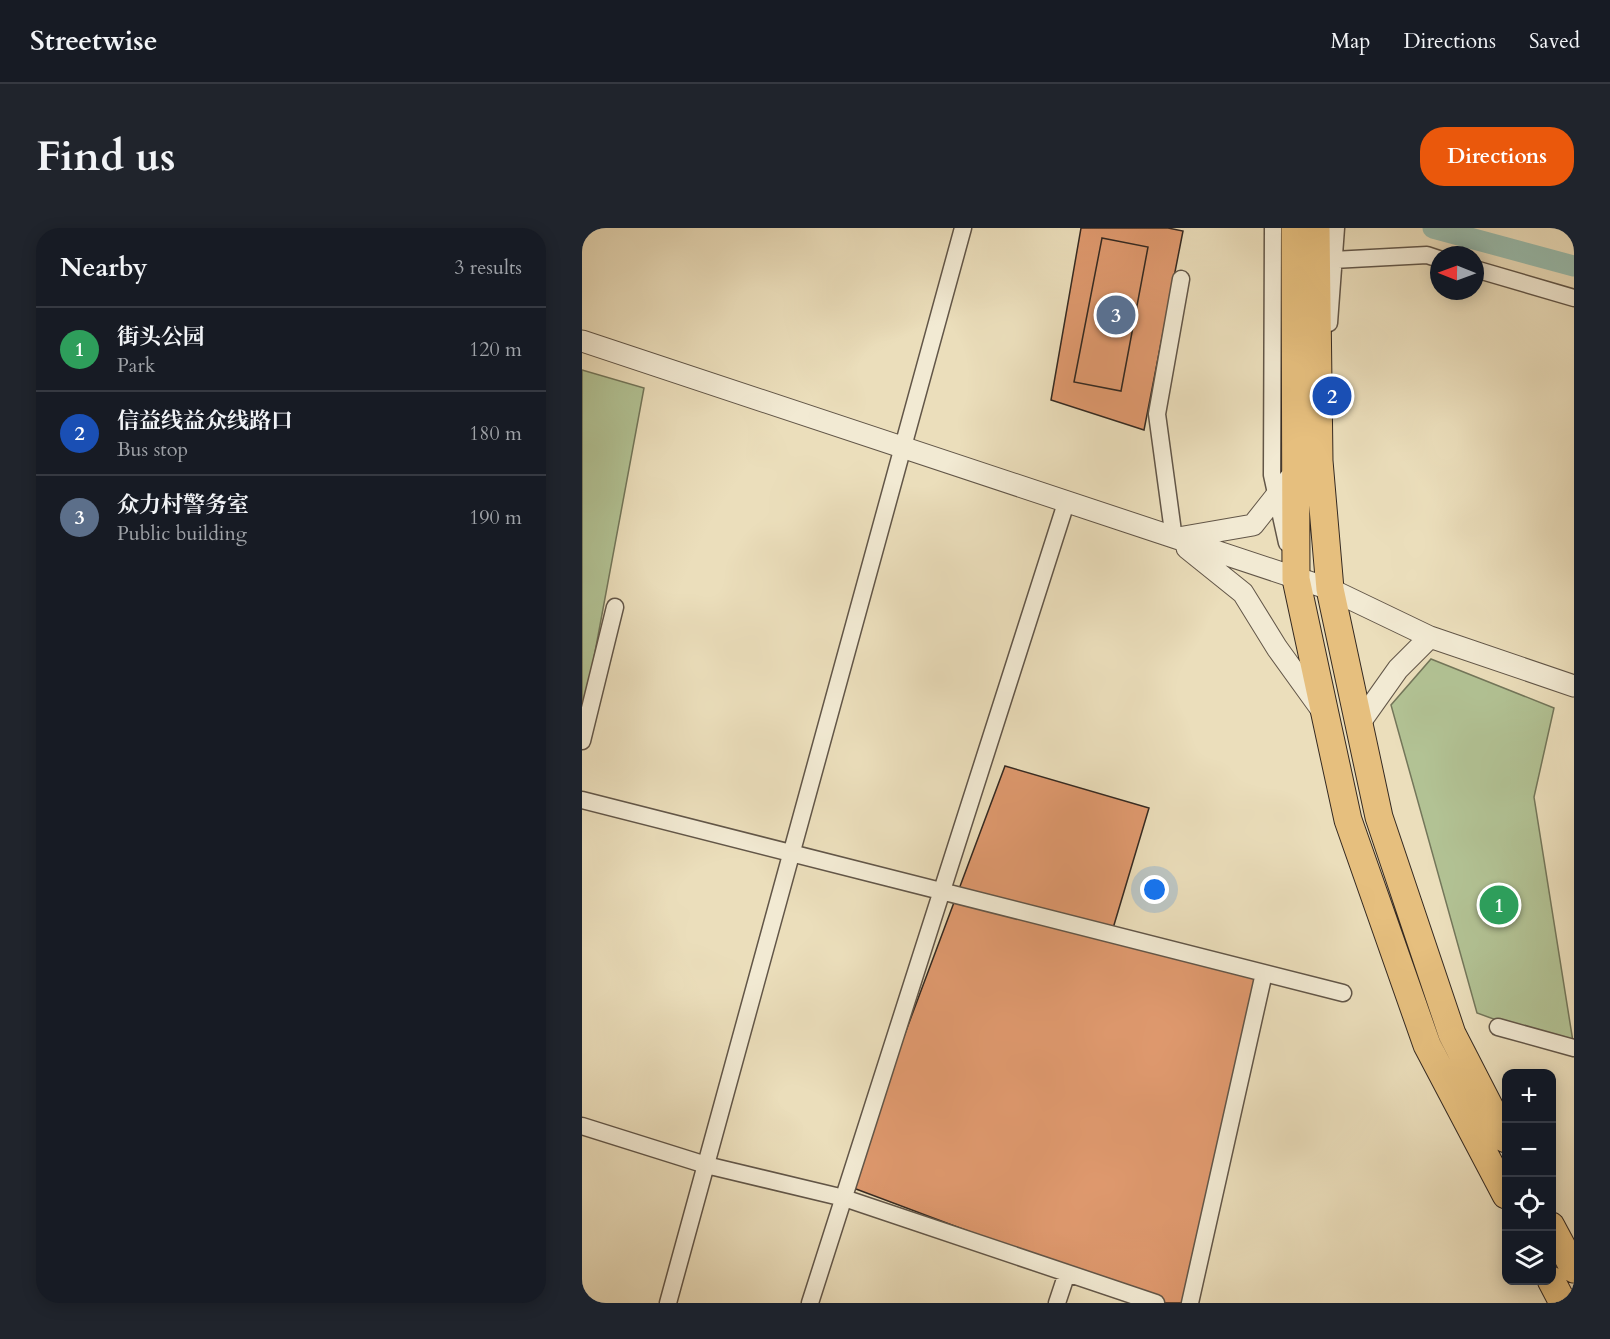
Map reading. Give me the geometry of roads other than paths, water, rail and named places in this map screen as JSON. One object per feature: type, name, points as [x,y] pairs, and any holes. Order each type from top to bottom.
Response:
[{"type":"main road","points":[[1304,235],[1308,467],[1296,579],[1348,820],[1427,1045],[1502,1188]]},
{"type":"main road","points":[[1308,467],[1330,589],[1379,817],[1452,1034],[1502,1131]]},
{"type":"main road","points":[[1554,1231],[1574,1269]]},
{"type":"main road","points":[[1553,1285],[1563,1303]]},
{"type":"street","points":[[668,1303],[963,228]]},
{"type":"street","points":[[1296,579],[1272,475],[1304,235],[1430,256]]},
{"type":"street","points":[[1484,272],[1574,298]]},
{"type":"street","points":[[1181,279],[1157,414],[1174,539],[1243,593],[1277,648],[1325,714]]},
{"type":"street","points":[[582,341],[1330,589],[1430,637],[1574,686]]},
{"type":"street","points":[[1174,539],[1253,525],[1308,467]]},
{"type":"street","points":[[810,1303],[943,894],[1066,502]]},
{"type":"street","points":[[582,741],[615,607]]},
{"type":"street","points":[[1359,724],[1398,669],[1430,637]]},
{"type":"street","points":[[582,800],[943,894],[1343,993]]},
{"type":"street","points":[[1190,1303],[1264,973]]},
{"type":"street","points":[[1498,1027],[1574,1048]]},
{"type":"street","points":[[582,1126],[706,1165],[844,1198],[1156,1303]]},
{"type":"street","points":[[1058,1303],[1067,1273]]},
{"type":"waterway","points":[[1433,228],[1574,266]]},
{"type":"place","name":"众力村警务室","points":[[1116,315]]},
{"type":"place","name":"信益线益众线路口","points":[[1332,396]]},
{"type":"place","name":"街头公园","points":[[1499,905]]}]
